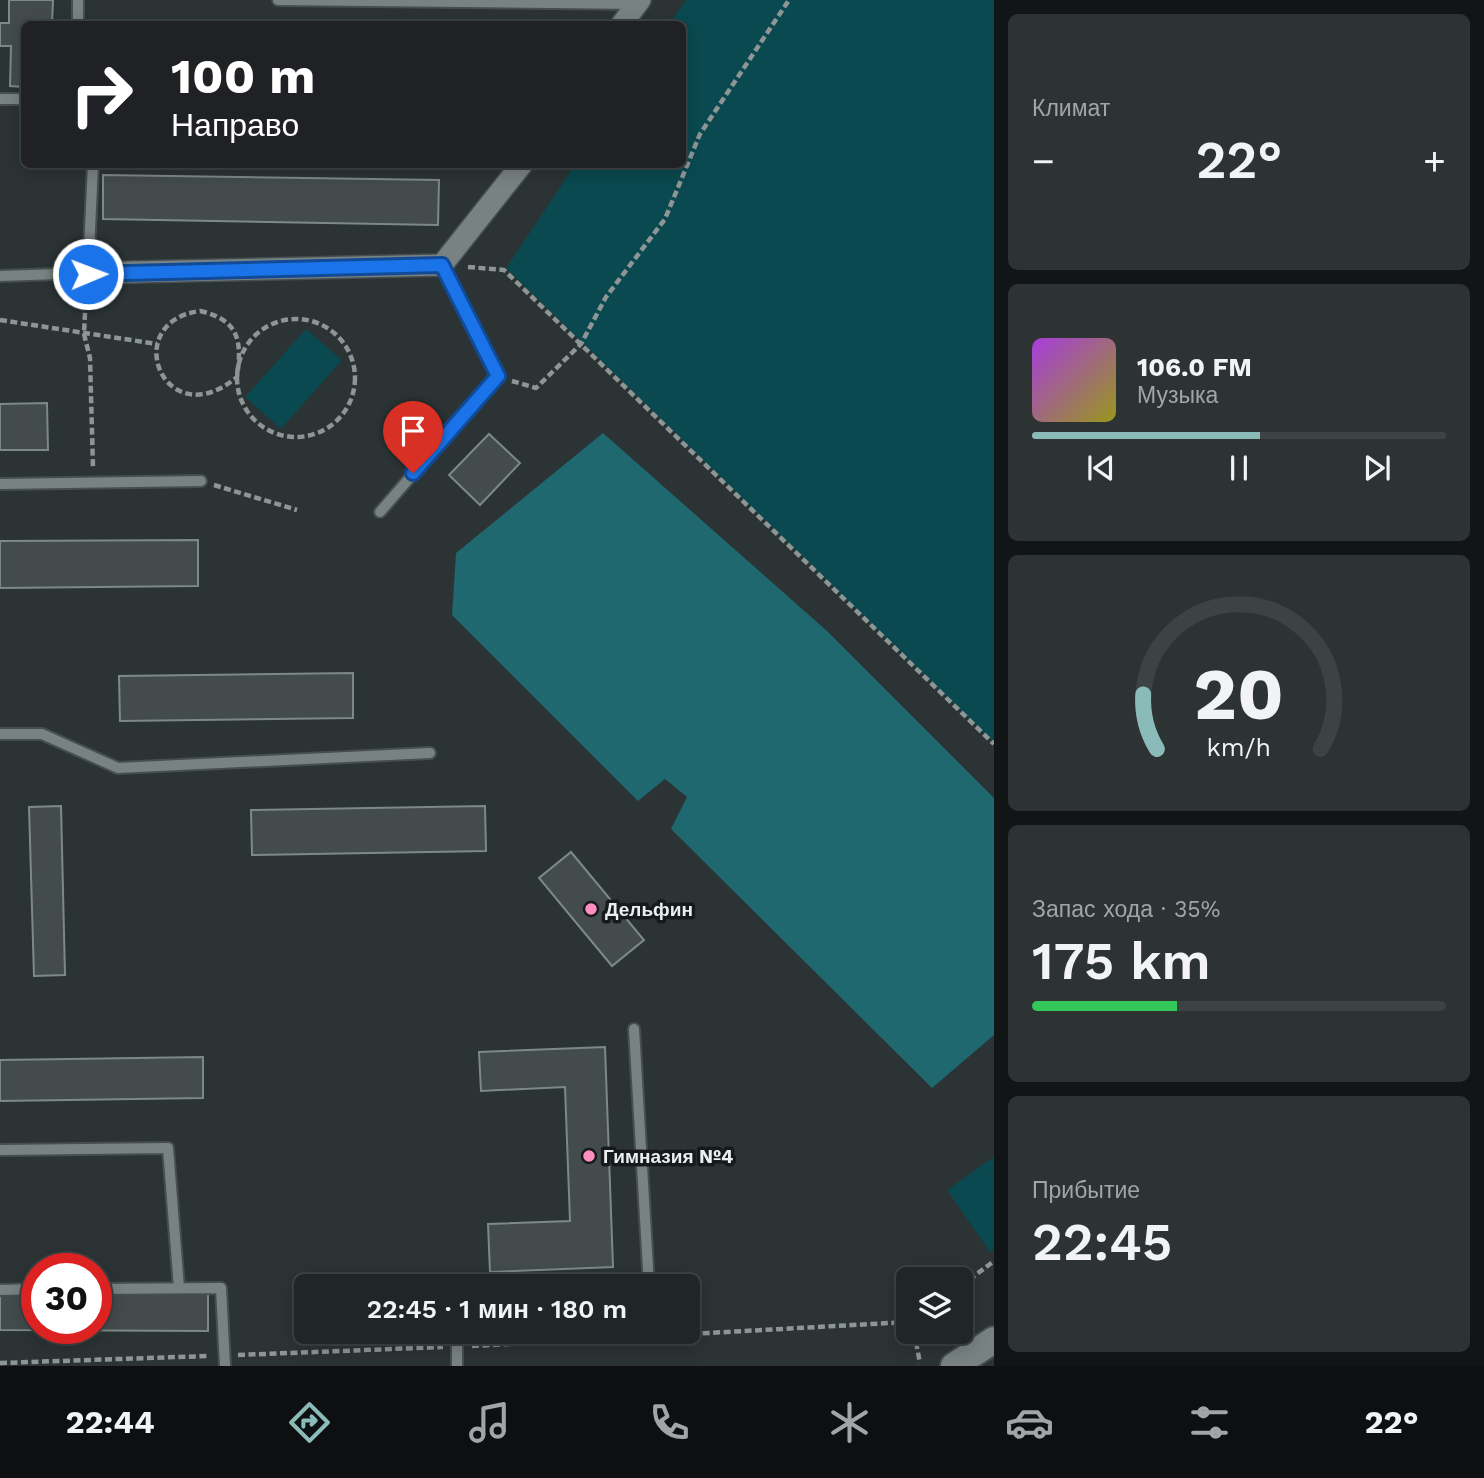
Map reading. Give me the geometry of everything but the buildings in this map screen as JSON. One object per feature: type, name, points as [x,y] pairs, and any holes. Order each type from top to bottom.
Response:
[{"type":"street","points":[[624,21],[638,2]]},
{"type":"street","points":[[88,274],[442,265],[519,168]]},
{"type":"street","points":[[954,1366],[994,1340]]},
{"type":"lane","points":[[78,0],[78,21]]},
{"type":"lane","points":[[278,0],[638,2]]},
{"type":"lane","points":[[0,99],[21,99]]},
{"type":"lane","points":[[0,276],[88,274],[93,168]]},
{"type":"lane","points":[[380,512],[498,376],[442,265]]},
{"type":"lane","points":[[0,484],[201,481]]},
{"type":"lane","points":[[0,734],[42,734],[118,768],[430,753]]},
{"type":"lane","points":[[634,1029],[648,1274]]},
{"type":"lane","points":[[0,1150],[168,1148],[178,1288]]},
{"type":"lane","points":[[112,1289],[221,1288],[225,1366]]},
{"type":"lane","points":[[0,1290],[21,1289]]},
{"type":"lane","points":[[457,1344],[457,1366]]},
{"type":"path","points":[[498,376],[536,388],[581,344],[606,298],[665,219],[700,134],[789,0]]},
{"type":"path","points":[[442,265],[504,270],[994,744]]},
{"type":"path","points":[[88,274],[84,334],[90,358],[93,483]]},
{"type":"path","points":[[236,377],[211,395],[196,397],[182,393],[160,373],[156,359],[157,345],[162,331],[172,320],[185,313],[200,312],[214,315],[227,323],[236,334],[240,358]]},
{"type":"path","points":[[302,318],[321,323],[337,334],[349,350],[355,369],[355,388],[349,407],[337,422],[320,433],[301,438],[281,436],[263,428],[249,414],[239,397],[236,377],[240,358],[250,341],[264,327],[282,320],[302,318]]},
{"type":"path","points":[[0,320],[157,345]]},
{"type":"path","points":[[201,481],[297,510]]},
{"type":"path","points":[[973,1277],[994,1261]]},
{"type":"path","points":[[916,1344],[920,1363]]},
{"type":"shaded area","points":[[686,0],[994,0],[994,743],[506,268],[573,168],[686,168],[686,21],[671,21]]},
{"type":"shaded area","points":[[306,329],[342,360],[281,429],[245,397]]},
{"type":"shaded area","points":[[603,433],[827,631],[994,798],[994,1035],[932,1088],[671,829],[687,797],[665,779],[638,801],[452,615],[456,553]]},
{"type":"shaded area","points":[[994,1157],[994,1249],[990,1252],[947,1190]]},
{"type":"place","name":"Дельфин","points":[[591,909]]},
{"type":"place","name":"Гимназия №4","points":[[589,1156]]},
{"type":"route","points":[[88,274],[442,265],[498,376],[413,473]]}]
